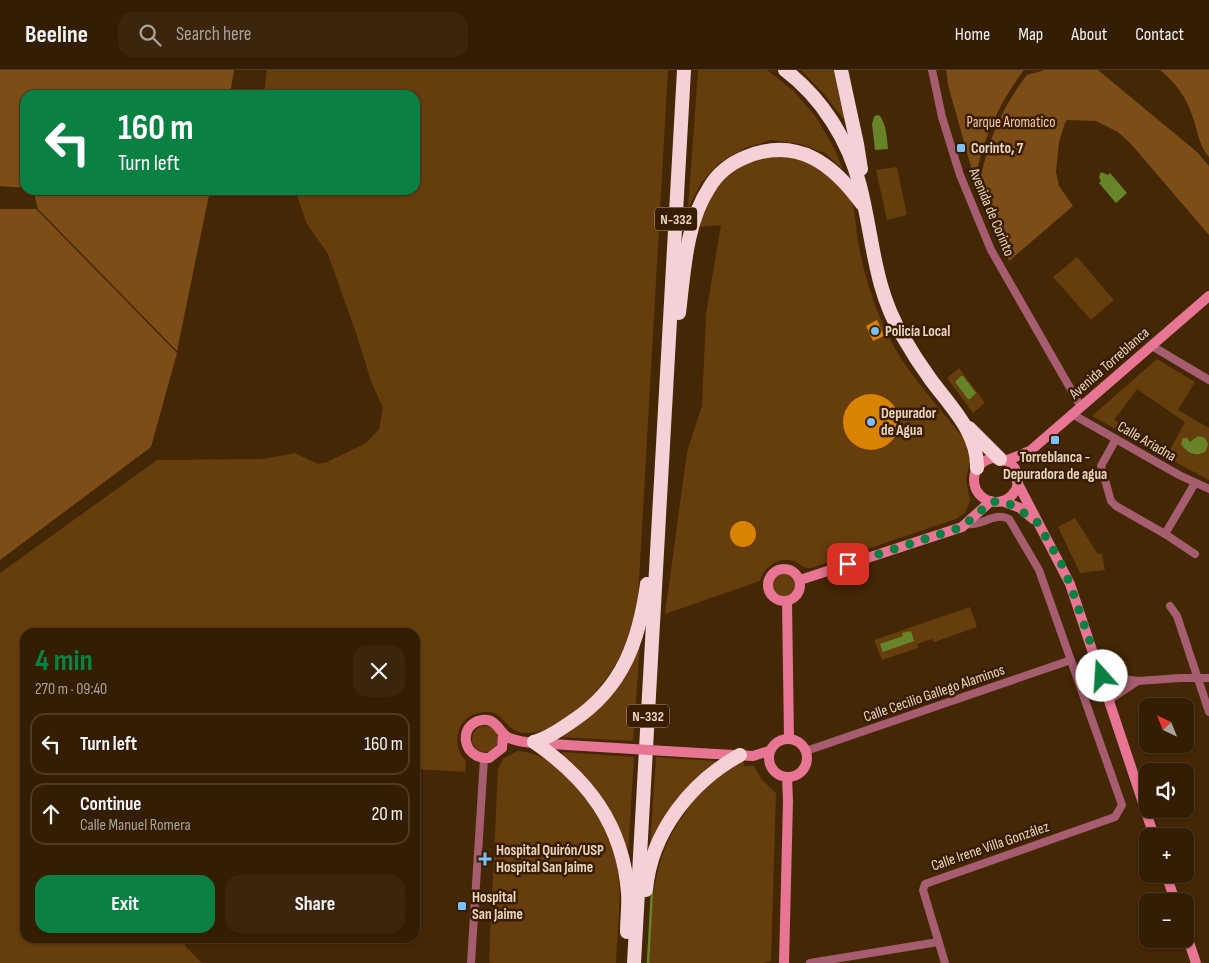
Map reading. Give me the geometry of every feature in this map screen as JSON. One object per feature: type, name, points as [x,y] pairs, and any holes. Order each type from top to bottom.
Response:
[{"type":"highway","name":"N-332","points":[[634,963],[684,70]]},
{"type":"highway","points":[[785,70],[811,93],[832,121],[850,156],[860,185],[878,277],[891,314],[914,356],[964,424],[975,447],[977,468]]},
{"type":"highway","points":[[841,70],[860,162],[860,185]]},
{"type":"highway","points":[[668,367],[675,340],[688,251],[697,215],[709,188],[727,168],[738,160],[764,151],[775,149],[797,151],[809,155],[829,167],[847,184],[864,208]]},
{"type":"highway","points":[[964,424],[1003,460]]},
{"type":"highway","points":[[626,963],[628,894],[624,865],[617,838],[605,814],[583,783],[561,761],[534,742],[562,729],[588,710],[612,685],[631,653],[644,607],[654,505],[662,470]]},
{"type":"highway","points":[[640,963],[646,886],[657,845],[679,806],[695,789],[724,764],[746,756]]},
{"type":"main road","name":"Avenida Torreblanca","points":[[1028,452],[1209,296]]},
{"type":"main road","points":[[800,580],[967,524],[973,515],[978,493],[974,483],[977,468],[985,461],[1003,460],[1028,452]]},
{"type":"main road","points":[[973,515],[1014,492],[1028,452]]},
{"type":"main road","points":[[1003,460],[1013,467],[1017,480],[1037,522],[1061,563],[1070,584],[1151,828]]},
{"type":"main road","points":[[978,493],[1020,508],[1037,522]]},
{"type":"main road","points":[[788,570],[800,580],[798,594],[787,601],[777,600],[768,588],[770,578],[778,571],[788,570]]},
{"type":"main road","points":[[787,601],[789,738]]},
{"type":"main road","points":[[502,748],[503,734],[498,725],[488,720],[482,720],[472,725],[466,735],[467,746],[473,755],[484,759],[494,756],[502,748],[517,740]]},
{"type":"main road","points":[[503,734],[517,740],[534,742],[746,756],[769,763]]},
{"type":"main road","points":[[746,756],[769,751],[777,742],[789,738],[799,742],[806,751],[807,763],[804,769],[793,776],[787,777],[776,773],[769,763],[769,751]]},
{"type":"main road","points":[[784,963],[787,777]]},
{"type":"main road","points":[[1191,948],[1196,963]]},
{"type":"street","name":"Avenida de Corinto","points":[[932,70],[942,117],[960,176],[990,250],[1081,407]]},
{"type":"street","points":[[1152,346],[1209,380]]},
{"type":"street","name":"Calle Ariadna","points":[[1072,414],[1194,483],[1209,489]]},
{"type":"street","points":[[1116,439],[1101,466],[1111,501],[1116,506],[1165,534],[1195,554]]},
{"type":"street","points":[[1165,534],[1194,483]]},
{"type":"street","points":[[967,524],[973,525],[1001,516],[1012,522],[1039,570],[1071,660]]},
{"type":"street","points":[[1170,606],[1177,616],[1209,712]]},
{"type":"street","name":"Calle Cecilio Gallego Alaminos","points":[[806,751],[1071,660]]},
{"type":"street","name":"Calle Irene Villa González","points":[[938,942],[923,890],[925,884],[1115,817],[1122,805],[1071,660]]},
{"type":"street","points":[[1102,676],[1138,681],[1209,678]]},
{"type":"street","points":[[1110,700],[1138,681]]},
{"type":"street","points":[[471,963],[484,759]]},
{"type":"street","points":[[810,963],[938,942],[945,963]]},
{"type":"shaded area","points":[[267,70],[668,70],[639,581],[634,623],[619,659],[607,677],[593,695],[560,723],[542,731],[524,733],[517,732],[494,713],[478,713],[465,720],[458,733],[457,741],[461,755],[466,761],[465,772],[420,769],[420,628],[20,628],[20,943],[185,943],[185,946],[202,963],[0,963],[0,573],[157,460],[263,459],[295,453],[318,464],[327,462],[366,443],[379,429],[383,408],[371,381],[328,254],[307,224],[297,195],[420,195],[420,90],[265,90]]},
{"type":"shaded area","points":[[698,70],[767,70],[794,91],[816,117],[835,150],[843,170],[825,153],[800,144],[771,140],[745,148],[718,164],[701,183],[688,209]]},
{"type":"shaded area","points":[[801,70],[835,70],[846,122],[824,94]]},
{"type":"shaded area","points":[[880,116],[884,123],[888,149],[875,150],[872,124],[874,117]]},
{"type":"shaded area","points":[[769,155],[790,156],[806,160],[828,175],[845,191],[852,202],[866,277],[878,313],[888,335],[913,376],[964,439],[969,448],[970,462],[966,479],[970,501],[965,513],[956,519],[811,568],[804,567],[790,560],[779,561],[765,571],[760,581],[665,614],[687,452],[702,406],[706,314],[721,225],[698,227],[708,201],[724,177],[742,163]]},
{"type":"shaded area","points":[[897,167],[907,215],[887,220],[876,170]]},
{"type":"shaded area","points":[[1101,172],[1108,175],[1110,173],[1127,193],[1116,203],[1099,183],[1101,181],[1099,177]]},
{"type":"shaded area","points":[[1077,257],[1114,300],[1091,320],[1053,277]]},
{"type":"shaded area","points":[[1157,359],[1195,382],[1178,410],[1209,428],[1209,480],[1166,457],[1185,422],[1137,389],[1114,420],[1161,446],[1157,452],[1092,416]]},
{"type":"shaded area","points":[[959,368],[985,403],[973,413],[947,378]]},
{"type":"shaded area","points":[[961,376],[976,393],[970,399],[955,382]]},
{"type":"shaded area","points":[[1198,436],[1205,438],[1208,444],[1206,451],[1203,453],[1192,453],[1181,444],[1183,438],[1187,438],[1190,442]]},
{"type":"shaded area","points":[[1075,518],[1097,553],[1102,554],[1105,570],[1080,573],[1058,527]]},
{"type":"shaded area","points":[[784,574],[792,577],[795,585],[792,593],[784,596],[776,593],[773,585],[776,577]]},
{"type":"shaded area","points":[[970,607],[977,627],[934,642],[932,639],[917,644],[918,648],[882,660],[874,640]]},
{"type":"shaded area","points":[[911,631],[914,641],[883,652],[880,644],[903,636],[902,633]]},
{"type":"shaded area","points":[[640,643],[633,741],[559,737]]},
{"type":"shaded area","points":[[485,726],[494,730],[498,739],[494,748],[485,752],[476,748],[472,739],[476,730]]},
{"type":"shaded area","points":[[517,751],[536,755],[554,764],[570,778],[585,795],[607,834],[614,854],[619,883],[616,963],[490,963],[489,961],[498,769],[503,759]]},
{"type":"shaded area","points":[[563,752],[634,757],[628,854],[611,811],[585,775],[562,754]]},
{"type":"shaded area","points":[[656,757],[715,761],[715,764],[650,846]]},
{"type":"shaded area","points":[[744,762],[744,766],[754,766],[762,780],[776,793],[771,961],[764,963],[649,963],[655,883],[666,847],[687,810],[685,808],[720,775]]},
{"type":"green space","points":[[0,70],[234,70],[231,90],[20,90],[20,188],[0,186]]},
{"type":"green space","points":[[946,70],[1024,70],[999,109],[993,122],[982,151],[975,181],[948,85]]},
{"type":"green space","name":"Parque Aromatico","points":[[1045,70],[1098,70],[1197,152],[1209,166],[1209,235],[1131,144],[1118,132],[1096,121],[1067,120],[1059,142],[1056,172],[1059,186],[1073,206],[1009,261],[978,192],[981,176],[989,145],[1009,101],[1027,75]]},
{"type":"green space","points":[[1160,70],[1209,70],[1209,157],[1201,144],[1191,111],[1184,97],[1171,80]]},
{"type":"green space","points":[[34,195],[209,195],[177,351],[38,209]]},
{"type":"green space","points":[[0,209],[36,209],[177,353],[151,447],[0,560]]},
{"type":"building","name":"Policía Local","points":[[877,320],[884,336],[873,341],[866,326]]},
{"type":"building","name":"Depurador de Agua","points":[[865,394],[877,394],[887,398],[895,406],[899,422],[895,438],[887,446],[877,450],[865,450],[855,446],[847,438],[843,428],[843,416],[847,406],[855,398]]},
{"type":"building","points":[[743,521],[752,525],[756,534],[752,543],[743,547],[734,543],[730,534],[734,525]]},
{"type":"waterway","points":[[648,963],[652,891]]},
{"type":"place","name":"Corinto, 7","points":[[961,148]]},
{"type":"place","name":"Policía Local","points":[[875,331]]},
{"type":"place","name":"Depurador de Agua","points":[[871,422]]},
{"type":"place","name":"Torreblanca - Depuradora de agua","points":[[1055,440]]},
{"type":"place","name":"Hospital Quirón/USP Hospital San Jaime","points":[[485,859]]},
{"type":"place","name":"Hospital San Jaime","points":[[462,906]]},
{"type":"route","points":[[848,564],[965,526],[973,515],[991,502],[1002,501],[1020,508],[1037,522],[1061,563],[1102,676]]}]
